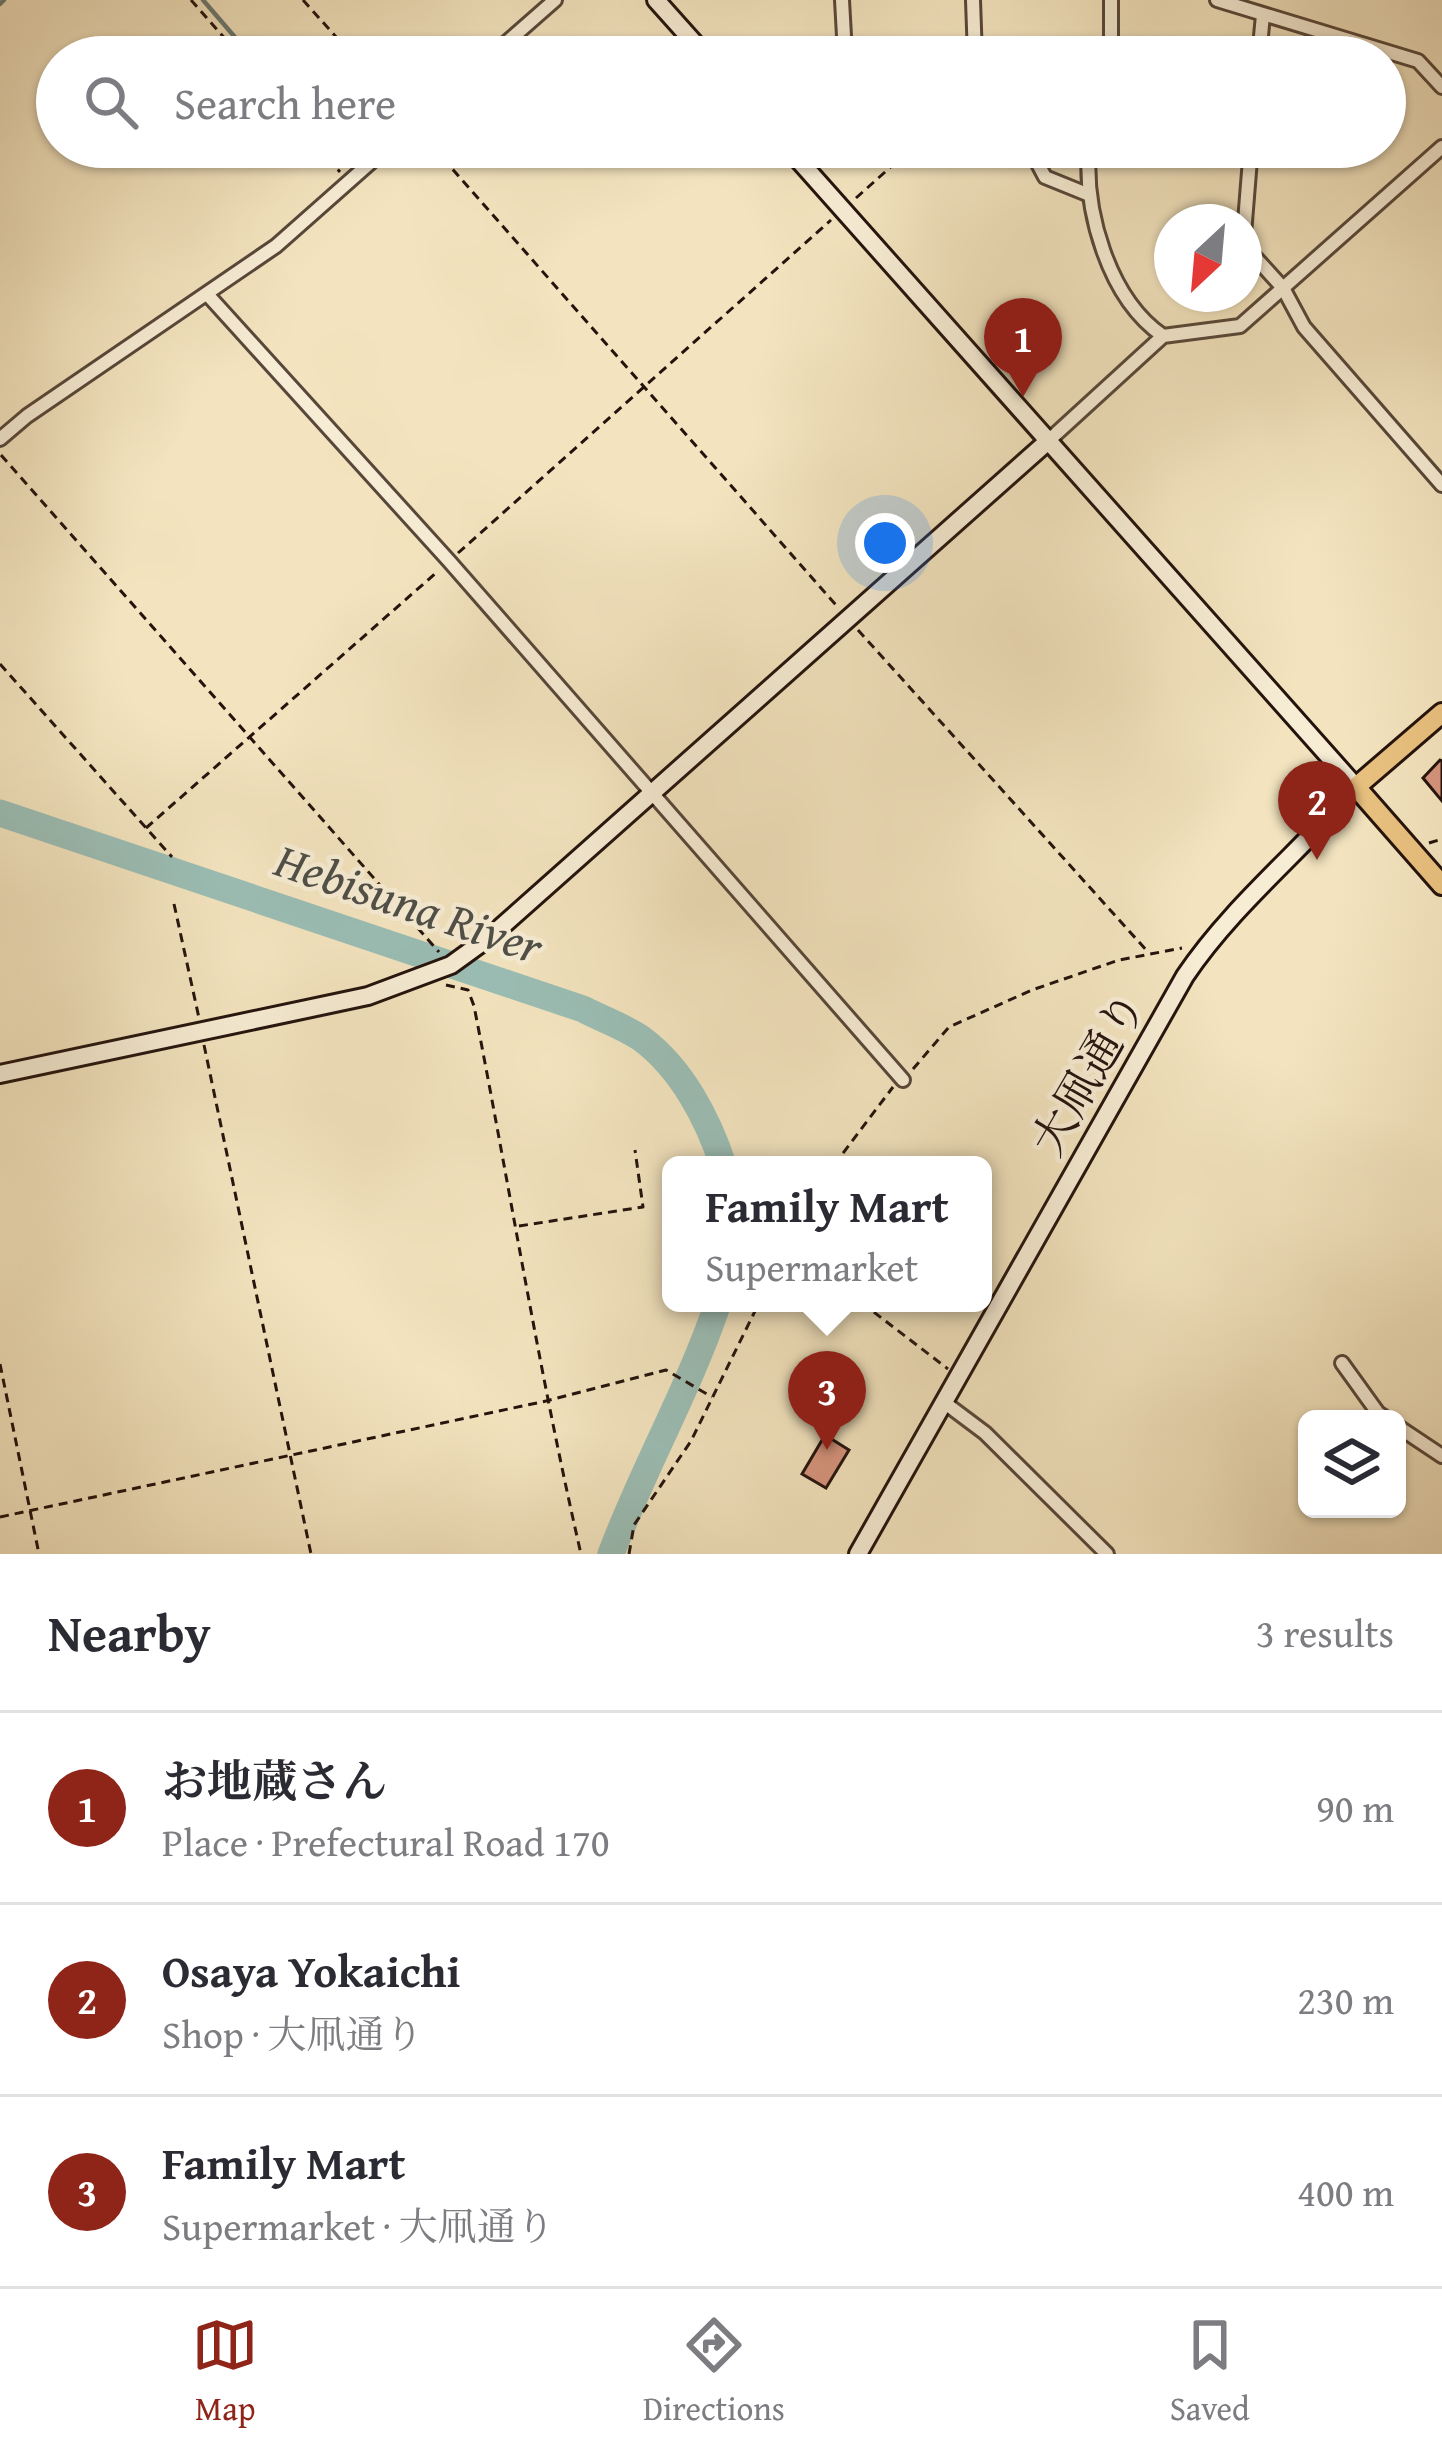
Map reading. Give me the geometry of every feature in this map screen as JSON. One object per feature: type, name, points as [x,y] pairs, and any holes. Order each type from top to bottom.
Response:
[{"type":"main road","points":[[1442,713],[1356,787],[1442,885]]},
{"type":"street","points":[[514,36],[554,0]]},
{"type":"street","points":[[656,0],[688,36]]},
{"type":"street","points":[[842,0],[844,36]]},
{"type":"street","points":[[973,0],[974,36]]},
{"type":"street","points":[[1111,0],[1111,36]]},
{"type":"street","points":[[1216,0],[1341,36]]},
{"type":"street","points":[[1406,57],[1418,61],[1442,88]]},
{"type":"street","points":[[0,1073],[368,996],[451,965],[490,936],[1163,336],[1240,326],[1442,147]]},
{"type":"street","points":[[0,439],[275,246],[365,168]]},
{"type":"street","points":[[805,168],[1356,787]]},
{"type":"street","points":[[1040,168],[1045,177],[1087,194]]},
{"type":"street","points":[[1088,168],[1087,194],[1102,249],[1144,322],[1163,336]]},
{"type":"street","points":[[1246,204],[1249,168]]},
{"type":"street","points":[[1262,265],[1283,288],[1304,327],[1442,485]]},
{"type":"street","points":[[207,294],[449,561],[903,1080]]},
{"type":"street","name":"大凧通り","points":[[858,1554],[1201,952],[1356,787]]},
{"type":"street","points":[[1342,1363],[1376,1410]]},
{"type":"street","points":[[945,1402],[985,1433],[1107,1554]]},
{"type":"street","points":[[1406,1432],[1442,1456]]},
{"type":"path","points":[[191,0],[223,36]]},
{"type":"path","points":[[304,0],[336,36]]},
{"type":"path","points":[[337,168],[349,182]]},
{"type":"path","points":[[451,168],[1148,952]]},
{"type":"path","points":[[146,828],[889,168]]},
{"type":"path","points":[[0,454],[451,965]]},
{"type":"path","points":[[0,664],[172,857]]},
{"type":"path","points":[[174,904],[311,1554]]},
{"type":"path","points":[[841,1156],[894,1086],[949,1027],[1048,984],[1148,952],[1175,948],[1201,952]]},
{"type":"path","points":[[423,977],[430,985],[468,990],[474,1006],[518,1227],[546,1401],[581,1554]]},
{"type":"path","points":[[518,1227],[643,1207],[635,1150]]},
{"type":"path","points":[[629,1554],[634,1526],[691,1441],[754,1312]]},
{"type":"path","points":[[874,1312],[958,1377]]},
{"type":"path","points":[[0,1364],[39,1554]]},
{"type":"path","points":[[0,1517],[546,1401],[666,1370],[712,1396]]},
{"type":"building","points":[[1442,761],[1442,801],[1423,778]]},
{"type":"building","points":[[825,1435],[849,1450],[826,1488],[802,1474]]},
{"type":"waterway","points":[[0,4],[4,0]]},
{"type":"waterway","points":[[203,0],[234,36]]},
{"type":"waterway","name":"Hebisuna River","points":[[0,813],[583,1009],[621,1027],[656,1051],[681,1080],[720,1156]]},
{"type":"waterway","name":"Hebisuna River","points":[[611,1554],[715,1312]]},
{"type":"place","name":"お地蔵さん","points":[[1023,397]]},
{"type":"place","name":"Osaya Yokaichi","points":[[1317,860]]},
{"type":"place","name":"Family Mart","points":[[827,1450]]}]
